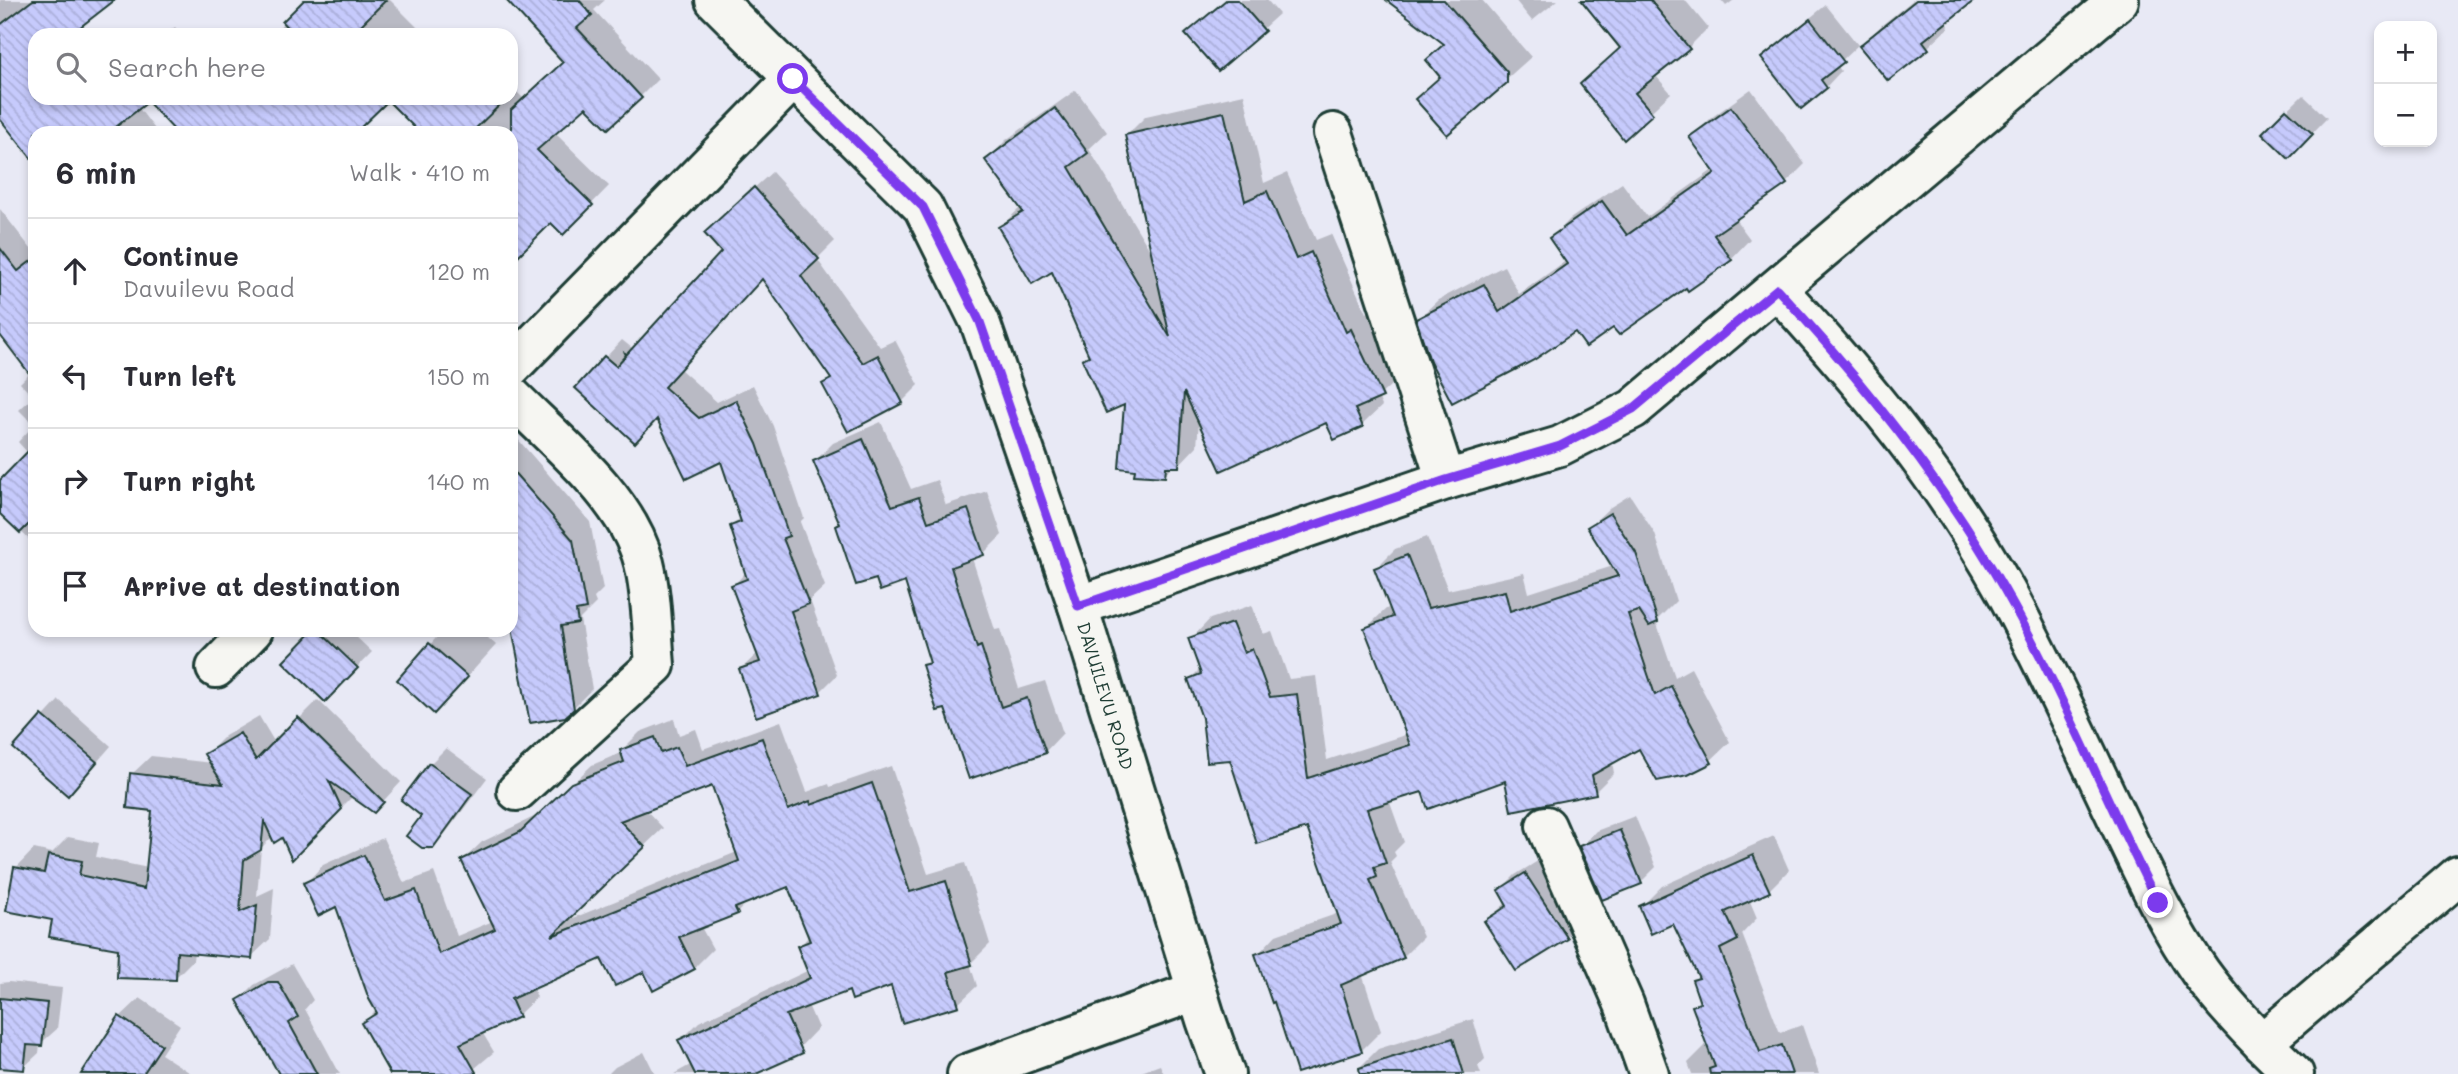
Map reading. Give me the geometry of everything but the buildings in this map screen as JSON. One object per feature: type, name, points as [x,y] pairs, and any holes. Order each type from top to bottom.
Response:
[{"type":"street","name":"DAVUILEVU ROAD","points":[[715,0],[923,207],[980,322],[1078,606],[1196,990],[1225,1074]]},
{"type":"street","points":[[1078,606],[1446,480],[1560,446],[1633,409],[2119,0]]},
{"type":"street","points":[[518,360],[793,79]]},
{"type":"street","points":[[1333,133],[1446,480]]},
{"type":"street","points":[[1777,289],[1877,402],[1965,524],[2040,657],[2158,903],[2203,975],[2262,1043],[2294,1074]]},
{"type":"street","points":[[517,791],[656,665],[644,563],[626,519],[578,463],[518,403]]},
{"type":"street","points":[[216,668],[246,637]]},
{"type":"street","points":[[1546,825],[1624,1004],[1649,1074]]},
{"type":"street","points":[[2262,1043],[2458,876]]},
{"type":"street","points":[[967,1074],[1196,990]]},
{"type":"route","points":[[793,79],[923,207],[980,322],[1078,606],[1446,480],[1560,446],[1633,409],[1777,289],[1877,402],[1965,524],[2040,657],[2158,903]]}]
